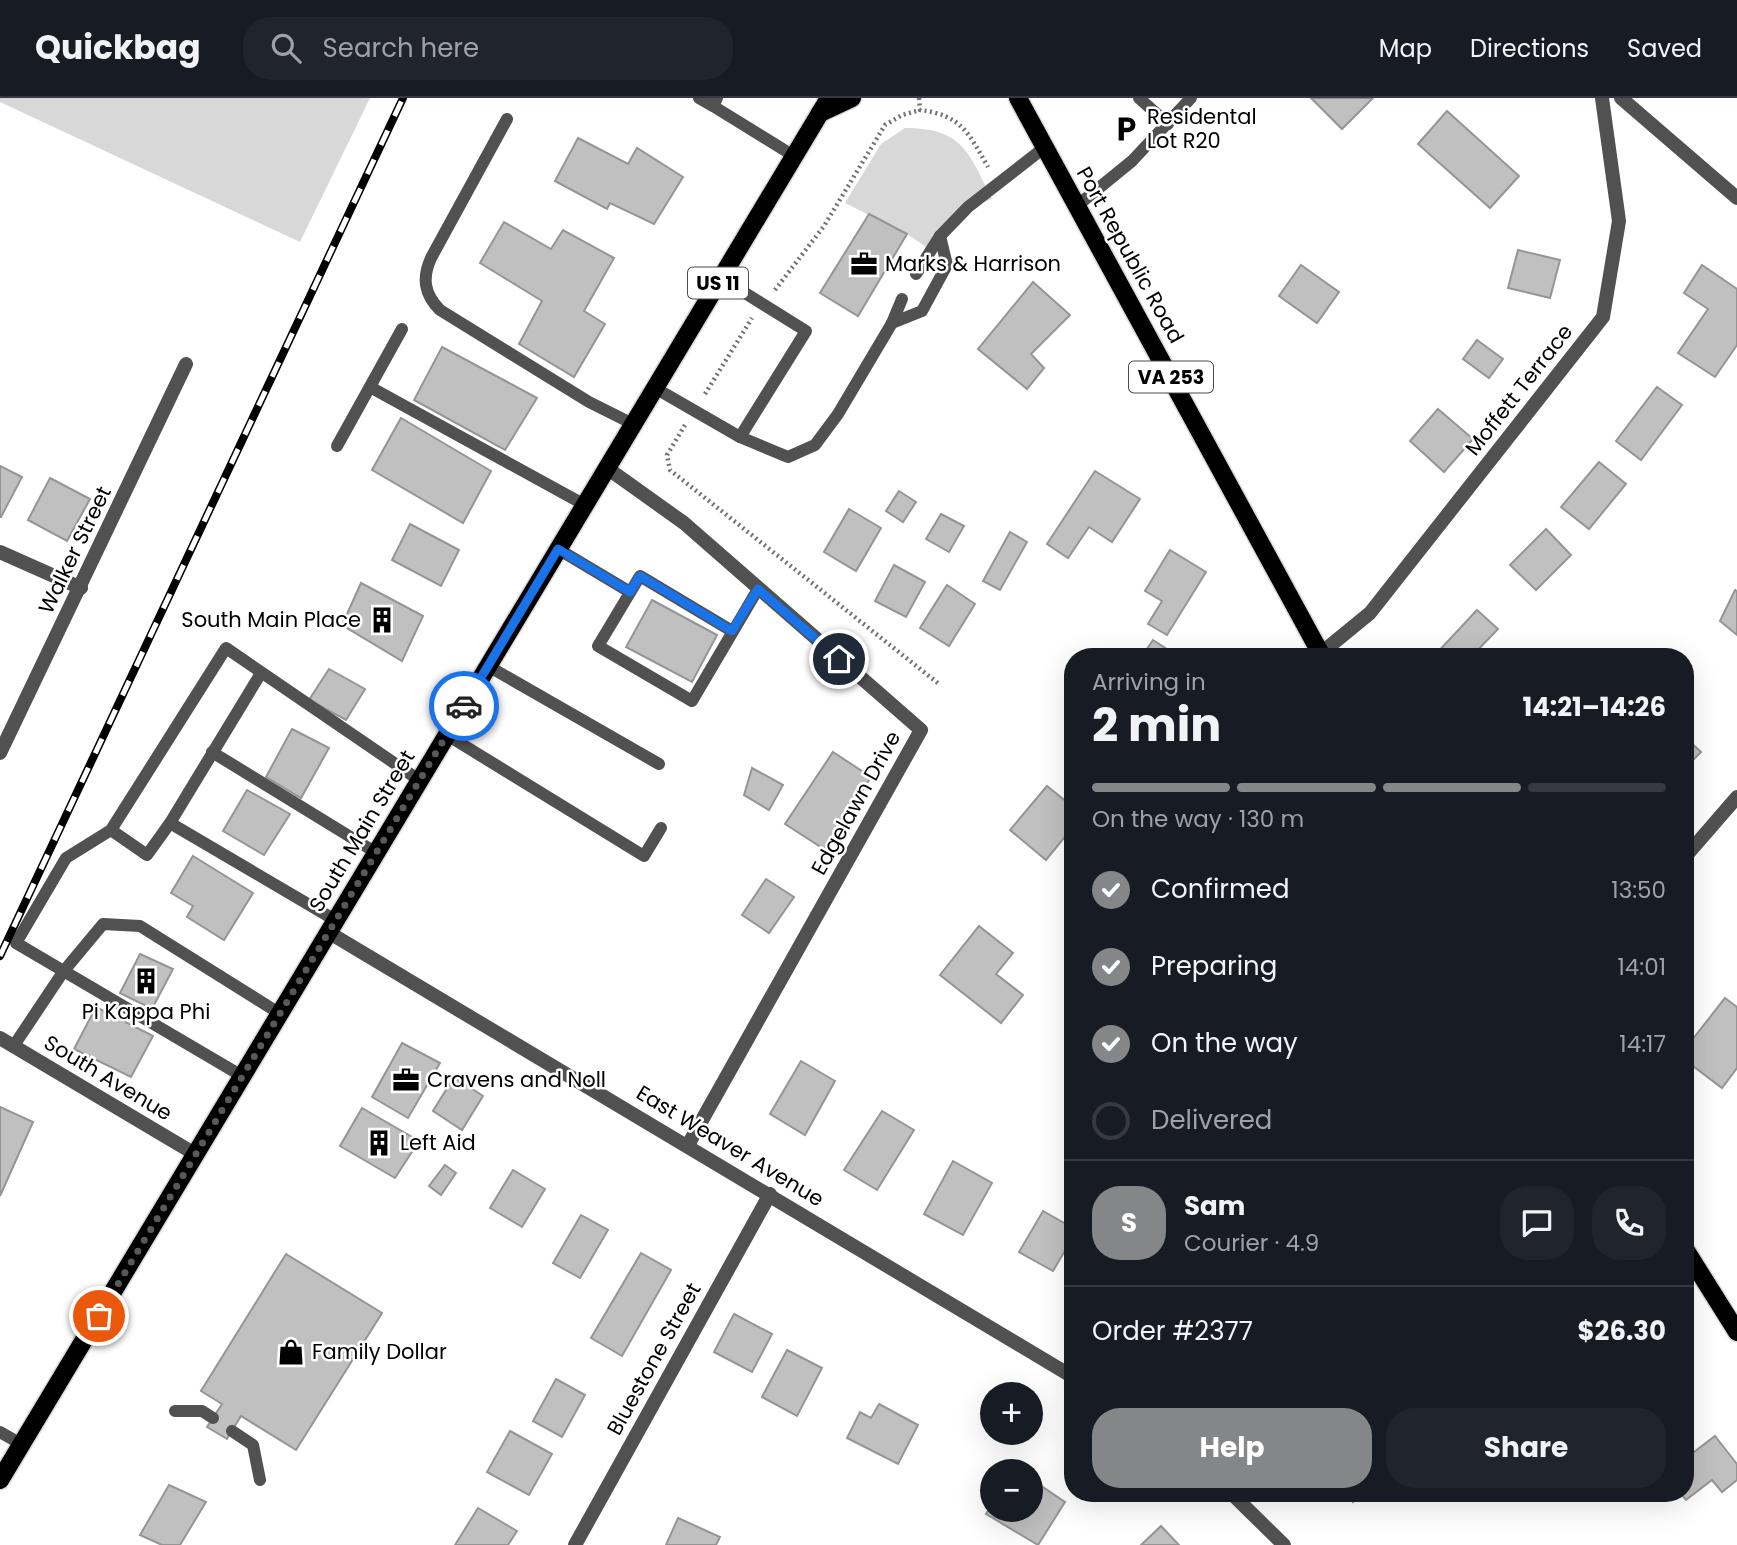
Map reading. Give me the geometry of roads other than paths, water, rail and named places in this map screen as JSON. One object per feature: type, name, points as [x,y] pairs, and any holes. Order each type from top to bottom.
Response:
[{"type":"main road","points":[[824,105],[852,98]]},
{"type":"main road","name":"Port Republic Road","points":[[1018,98],[1317,648]]},
{"type":"main road","name":"South Main Street","points":[[0,1480],[824,105]]},
{"type":"main road","points":[[1694,1263],[1737,1332]]},
{"type":"street","name":"Moffett Terrace","points":[[1329,648],[1370,613],[1603,317],[1619,221],[1602,98]]},
{"type":"street","points":[[1621,98],[1737,198]]},
{"type":"street","name":"Walker Street","points":[[0,753],[186,365]]},
{"type":"street","name":"Edgelawn Drive","points":[[607,468],[684,523],[921,730],[688,1145]]},
{"type":"street","points":[[0,552],[81,588]]},
{"type":"street","points":[[1694,847],[1737,797]]},
{"type":"street","name":"East Weaver Avenue","points":[[332,926],[1064,1372]]},
{"type":"street","name":"South Avenue","points":[[0,1038],[195,1154]]},
{"type":"street","name":"Bluestone Street","points":[[575,1545],[770,1194]]},
{"type":"street","points":[[1240,1502],[1284,1545]]},
{"type":"lane","points":[[699,98],[715,102],[794,156]]},
{"type":"lane","points":[[1139,98],[1168,124]]},
{"type":"lane","points":[[1078,205],[1132,161],[1191,98]]},
{"type":"lane","points":[[506,119],[430,258],[424,277],[426,290],[440,310],[589,401],[633,424]]},
{"type":"lane","points":[[916,274],[940,236],[968,207],[1045,147]]},
{"type":"lane","points":[[892,323],[922,311],[947,265],[940,236]]},
{"type":"lane","points":[[721,278],[806,331],[740,437]]},
{"type":"lane","points":[[655,388],[740,437],[788,457],[815,444],[838,414],[892,323],[902,299]]},
{"type":"lane","points":[[337,446],[402,329]]},
{"type":"lane","points":[[370,387],[585,505]]},
{"type":"lane","points":[[558,549],[630,592]]},
{"type":"lane","points":[[732,631],[640,576],[598,646],[692,701],[758,589]]},
{"type":"lane","points":[[242,1076],[16,943],[66,858],[111,830],[226,648],[419,780]]},
{"type":"lane","points":[[488,666],[659,764]]},
{"type":"lane","points":[[111,830],[147,855],[170,823],[261,673]]},
{"type":"lane","points":[[447,735],[644,856],[661,828]]},
{"type":"lane","points":[[212,752],[376,852]]},
{"type":"lane","points":[[170,823],[332,926]]},
{"type":"lane","points":[[13,1047],[64,972],[103,924],[141,926],[279,1013]]},
{"type":"lane","points":[[175,1411],[202,1411],[213,1418]]},
{"type":"lane","points":[[232,1431],[253,1445],[260,1480]]},
{"type":"lane","points":[[0,1432],[21,1444]]},
{"type":"railway","points":[[0,956],[403,98]]},
{"type":"place","name":"Residental Lot R20","points":[[1126,129]]},
{"type":"place","name":"Marks & Harrison","points":[[864,264]]},
{"type":"place","name":"South Main Place","points":[[382,620]]},
{"type":"place","name":"Pi Kappa Phi","points":[[146,981]]},
{"type":"place","name":"Cravens and Noll","points":[[406,1080]]},
{"type":"place","name":"Left Aid","points":[[379,1143]]},
{"type":"place","name":"Family Dollar","points":[[291,1352]]}]
